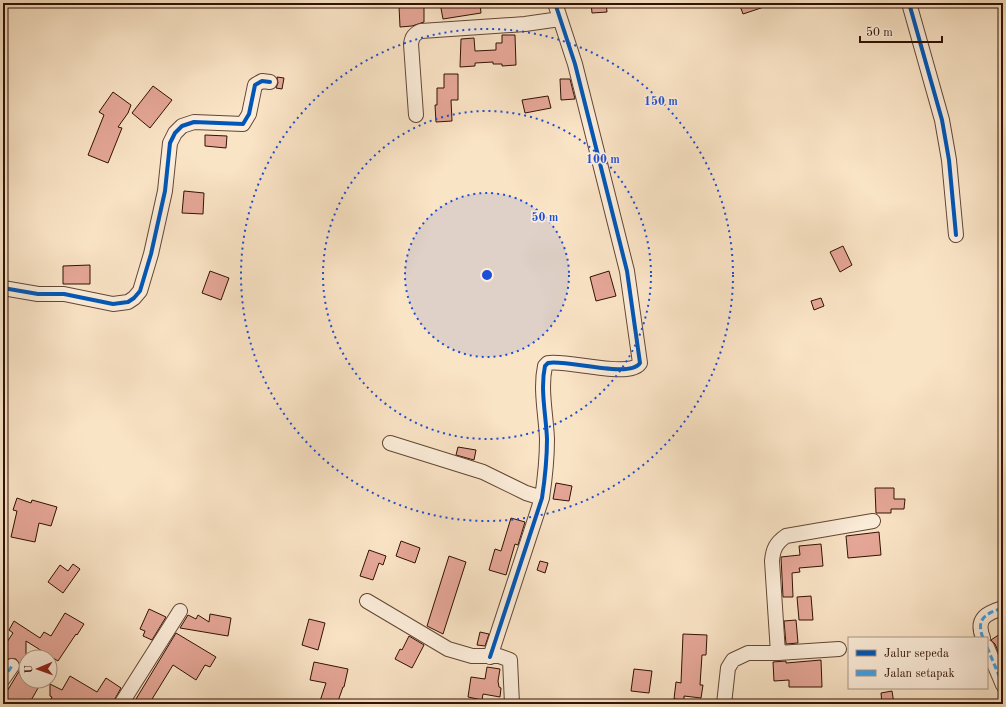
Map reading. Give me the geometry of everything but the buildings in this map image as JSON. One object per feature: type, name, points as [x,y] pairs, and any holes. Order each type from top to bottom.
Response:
[{"type":"street","points":[[490,657],[542,498],[545,478],[547,440],[544,387],[545,366],[548,363],[558,362],[629,369],[638,366],[640,363],[627,271],[575,64],[555,3]]},
{"type":"street","points":[[909,3],[942,120],[949,160],[956,235]]},
{"type":"street","points":[[416,115],[411,44],[411,38],[415,34],[420,31],[525,24],[560,19]]},
{"type":"street","points":[[3,288],[38,294],[64,294],[113,304],[128,302],[134,298],[140,290],[151,254],[165,191],[170,143],[175,133],[182,126],[194,122],[244,124],[249,114],[255,85],[262,81],[270,82]]},
{"type":"street","points":[[390,443],[483,472],[526,493],[542,498]]},
{"type":"street","points":[[778,653],[772,561],[774,548],[778,541],[786,536],[873,521]]},
{"type":"street","points":[[367,601],[448,649],[472,656],[506,657],[510,660],[512,704]]},
{"type":"street","points":[[983,637],[980,623],[982,619],[988,612],[1003,608]]},
{"type":"street","points":[[122,704],[180,611]]},
{"type":"street","points":[[724,704],[728,668],[733,660],[748,652],[778,653],[839,649]]},
{"type":"street","points":[[988,650],[1003,685]]},
{"type":"street","points":[[3,679],[12,666]]},
{"type":"marked path","points":[[983,637],[980,626],[984,617],[1003,608]]},
{"type":"marked path","points":[[988,649],[1003,685]]},
{"type":"marked path","points":[[3,679],[12,666]]},
{"type":"cycle path","points":[[490,657],[542,498],[547,446],[543,393],[545,366],[548,363],[557,363],[597,368],[624,369],[634,367],[640,363],[627,271],[575,64],[555,3]]},
{"type":"cycle path","points":[[909,3],[942,120],[949,160],[956,235]]},
{"type":"cycle path","points":[[3,288],[38,294],[64,294],[113,304],[128,302],[134,298],[140,291],[151,254],[165,191],[170,143],[175,133],[182,126],[194,122],[243,124],[249,114],[255,85],[262,81],[270,82]]}]
